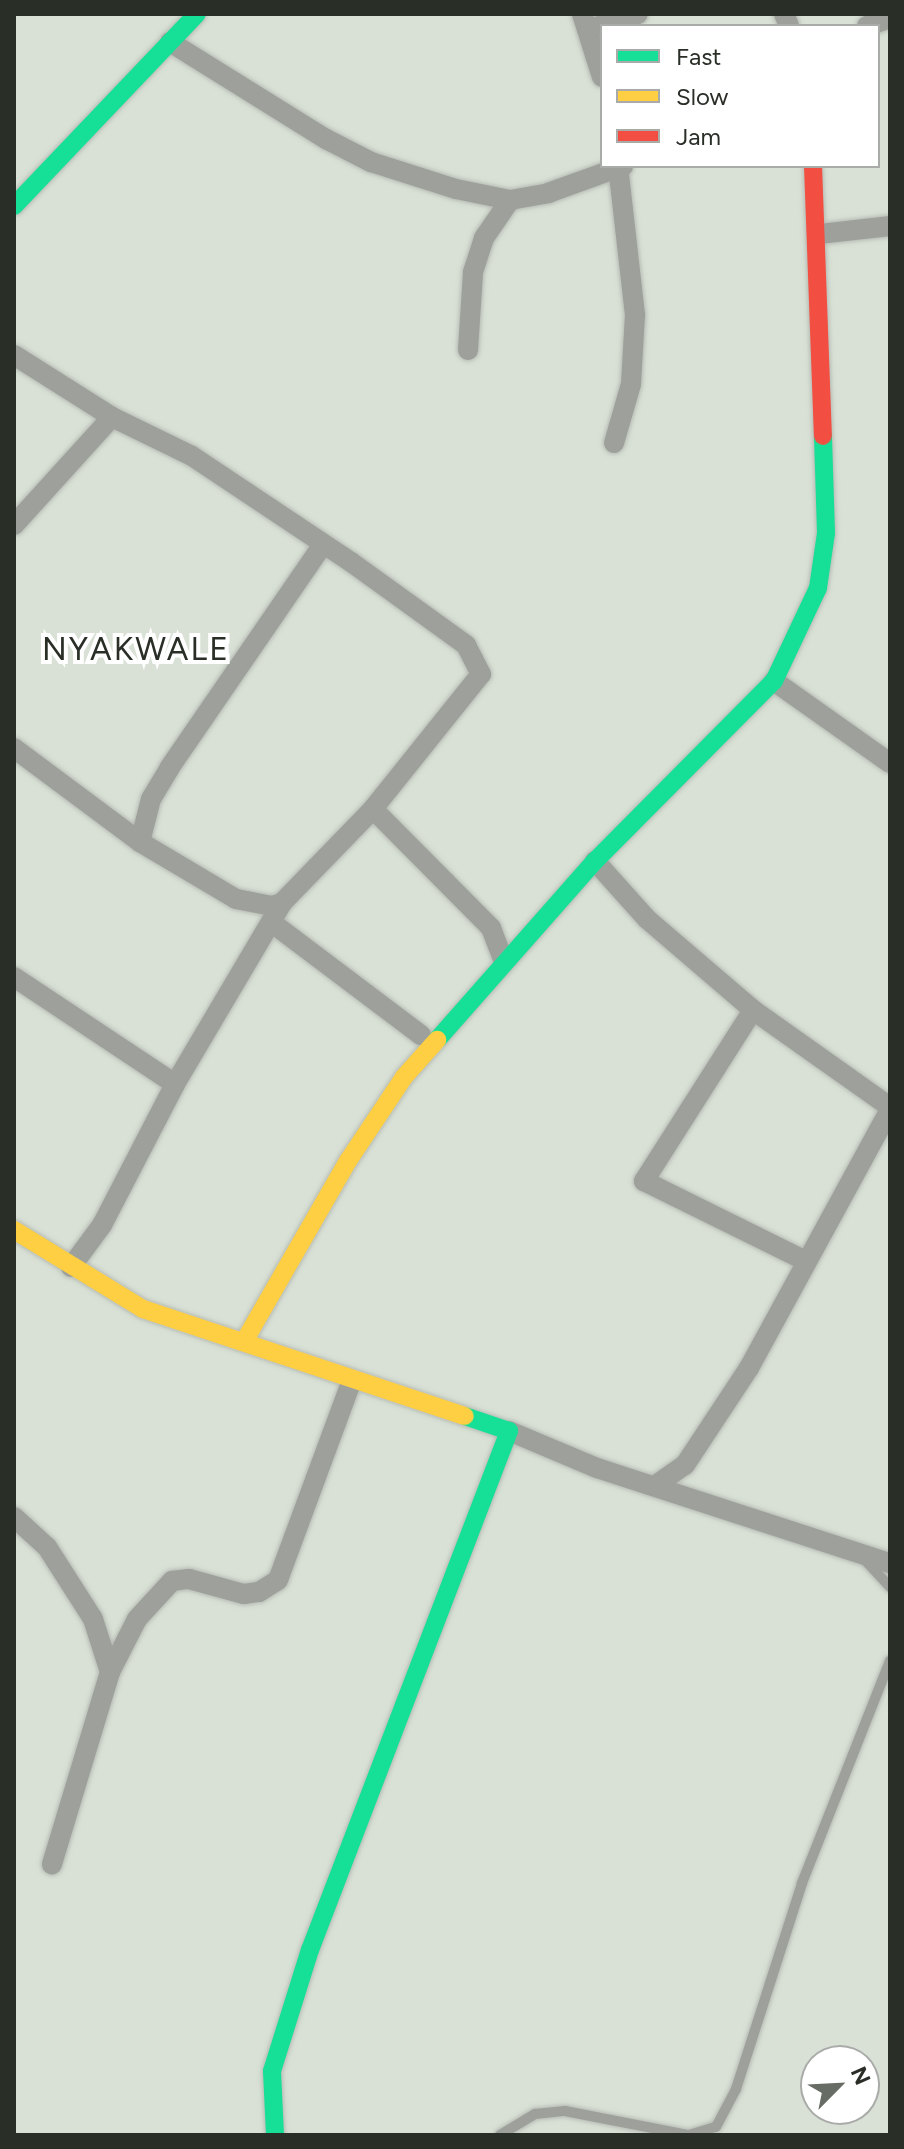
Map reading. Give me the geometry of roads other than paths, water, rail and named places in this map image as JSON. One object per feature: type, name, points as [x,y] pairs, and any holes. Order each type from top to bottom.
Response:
[{"type":"street","points":[[14,206],[197,14]]},
{"type":"street","points":[[600,70],[586,22],[638,14]]},
{"type":"street","points":[[170,42],[326,139],[371,162],[456,189],[510,200],[548,193],[615,168]]},
{"type":"street","points":[[614,443],[631,384],[635,315],[620,168]]},
{"type":"street","points":[[245,1340],[348,1161],[404,1077],[503,960],[595,861],[774,681],[818,588],[826,533],[819,234],[813,168]]},
{"type":"street","points":[[468,350],[473,272],[484,238],[510,200]]},
{"type":"street","points":[[819,234],[890,226]]},
{"type":"street","points":[[14,355],[112,417],[192,456],[466,645],[481,674],[479,684],[373,809],[282,903],[175,1084],[102,1225],[71,1267]]},
{"type":"street","points":[[14,525],[112,417]]},
{"type":"street","points":[[140,842],[151,799],[170,767],[322,546]]},
{"type":"street","points":[[774,681],[890,763]]},
{"type":"street","points":[[14,748],[140,842],[236,899],[260,907],[282,903]]},
{"type":"street","points":[[373,809],[491,928],[503,960]]},
{"type":"street","points":[[595,861],[647,919],[753,1010],[890,1108],[804,1260],[758,1353],[704,1440],[672,1478],[656,1485]]},
{"type":"street","points":[[271,922],[421,1035]]},
{"type":"street","points":[[491,928],[529,932]]},
{"type":"street","points":[[14,977],[175,1084]]},
{"type":"street","points":[[753,1010],[644,1181],[804,1260]]},
{"type":"street","points":[[14,1230],[143,1309],[245,1340],[352,1380],[890,1563]]},
{"type":"street","points":[[52,1864],[110,1672],[137,1619],[172,1581],[189,1579],[244,1594],[259,1592],[278,1580],[352,1380]]},
{"type":"street","points":[[275,2135],[272,2071],[310,1950],[509,1431]]},
{"type":"street","points":[[14,1517],[47,1547],[93,1619],[110,1672]]},
{"type":"lane","points":[[859,1554],[890,1587]]},
{"type":"lane","points":[[500,2135],[535,2114],[565,2111],[689,2135],[716,2127],[736,2089],[802,1883],[890,1661]]},
{"type":"district","name":"NYAKWALE","points":[[136,649]]}]
